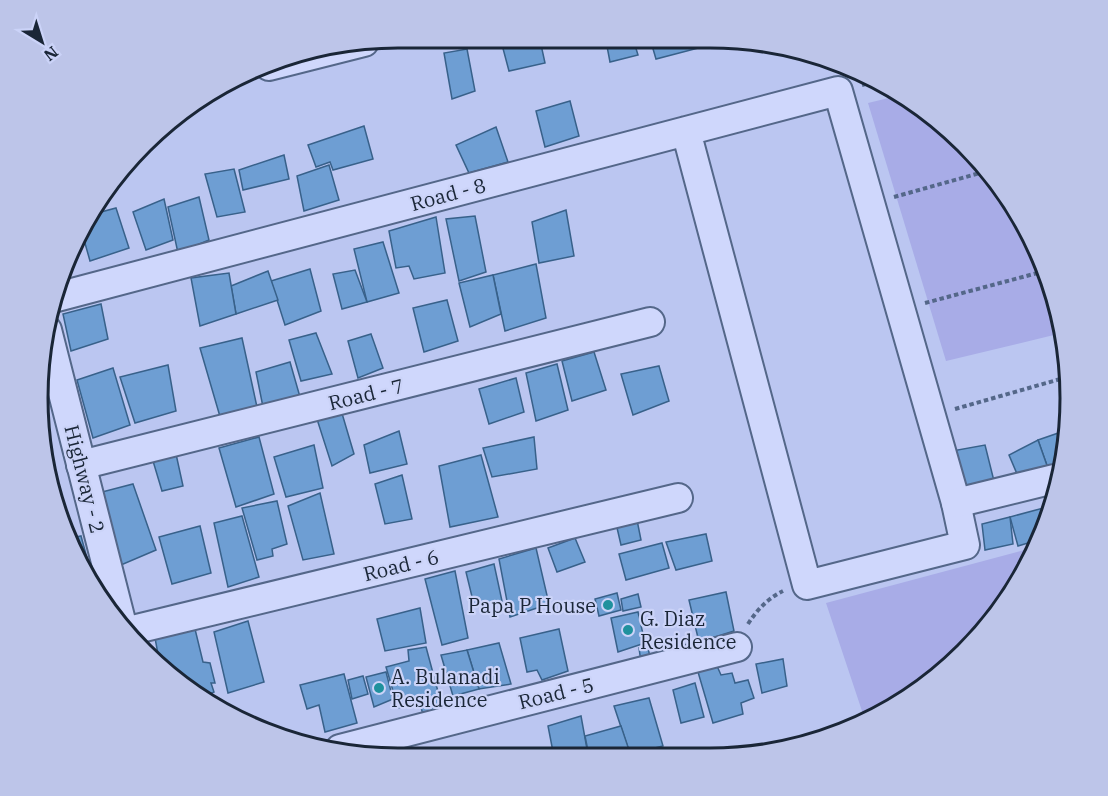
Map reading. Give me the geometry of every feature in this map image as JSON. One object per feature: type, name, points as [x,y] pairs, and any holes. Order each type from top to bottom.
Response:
[{"type":"street","name":"Road - 8","points":[[64,295],[838,91],[870,203]]},
{"type":"street","points":[[686,131],[807,585],[965,545],[956,503],[870,203]]},
{"type":"street","name":"Road - 7","points":[[81,465],[650,322]]},
{"type":"street","name":"Highway - 2","points":[[52,348],[117,607]]},
{"type":"street","points":[[956,503],[1050,481]]},
{"type":"street","name":"Road - 6","points":[[134,627],[678,498]]},
{"type":"street","name":"Road - 5","points":[[352,745],[737,647]]},
{"type":"path","points":[[870,203],[978,173]]},
{"type":"path","points":[[901,310],[1037,273]]},
{"type":"path","points":[[931,415],[1059,379]]},
{"type":"path","points":[[737,647],[745,628],[757,610],[773,596],[790,588],[807,585]]},
{"type":"shaded area","points":[[889,98],[904,107],[941,135],[988,185],[1024,243],[1041,285],[1054,335],[946,361],[868,103]]},
{"type":"shaded area","points":[[1025,550],[1001,592],[973,629],[923,676],[863,713],[826,603]]},
{"type":"building","points":[[503,48],[542,48],[545,63],[509,71]]},
{"type":"building","points":[[607,48],[636,48],[638,55],[610,62]]},
{"type":"building","points":[[653,48],[698,48],[656,59]]},
{"type":"building","points":[[467,49],[475,91],[452,99],[444,53]]},
{"type":"building","points":[[570,101],[579,136],[545,147],[536,111]]},
{"type":"building","points":[[364,126],[373,159],[333,170],[330,162],[316,167],[308,145]]},
{"type":"building","points":[[496,127],[508,162],[469,173],[456,145]]},
{"type":"building","points":[[284,155],[289,179],[243,190],[239,170]]},
{"type":"building","points":[[329,165],[339,200],[304,211],[297,176]]},
{"type":"building","points":[[234,169],[245,212],[217,217],[205,174]]},
{"type":"building","points":[[199,197],[209,240],[178,253],[168,207]]},
{"type":"building","points":[[164,199],[173,240],[146,250],[133,212]]},
{"type":"building","points":[[116,208],[129,248],[90,261],[85,242],[102,212]]},
{"type":"building","points":[[566,210],[574,256],[539,263],[532,222]]},
{"type":"building","points":[[475,216],[486,272],[459,281],[446,219]]},
{"type":"building","points":[[436,217],[445,273],[414,279],[409,266],[396,268],[389,231]]},
{"type":"building","points":[[383,242],[399,293],[367,302],[354,249]]},
{"type":"building","points":[[536,264],[546,318],[505,331],[493,275]]},
{"type":"building","points":[[310,269],[321,311],[285,325],[271,281]]},
{"type":"building","points":[[355,270],[367,302],[342,309],[333,274]]},
{"type":"building","points":[[268,271],[278,300],[236,314],[231,286]]},
{"type":"building","points":[[229,273],[236,314],[200,326],[191,278]]},
{"type":"building","points":[[493,275],[501,314],[470,327],[459,283]]},
{"type":"building","points":[[447,300],[458,341],[424,352],[413,308]]},
{"type":"building","points":[[101,304],[108,339],[71,351],[63,314]]},
{"type":"building","points":[[316,333],[332,374],[301,381],[289,340]]},
{"type":"building","points":[[371,334],[383,368],[358,378],[348,341]]},
{"type":"building","points":[[242,338],[257,407],[221,420],[200,348]]},
{"type":"building","points":[[594,352],[606,390],[572,401],[562,361]]},
{"type":"building","points":[[290,362],[300,397],[263,407],[256,372]]},
{"type":"building","points":[[557,364],[568,410],[536,421],[526,373]]},
{"type":"building","points":[[168,365],[176,411],[135,423],[120,377]]},
{"type":"building","points":[[659,366],[669,401],[633,415],[621,374]]},
{"type":"building","points":[[113,368],[130,425],[93,438],[77,380]]},
{"type":"building","points":[[516,378],[524,412],[489,424],[479,389]]},
{"type":"building","points":[[341,410],[354,454],[332,466],[316,416]]},
{"type":"building","points":[[399,431],[407,464],[370,473],[364,445]]},
{"type":"building","points":[[1058,433],[1050,474],[1038,440]]},
{"type":"building","points":[[259,437],[274,494],[236,507],[219,448]]},
{"type":"building","points":[[534,437],[537,469],[492,477],[483,448]]},
{"type":"building","points":[[1038,440],[1050,474],[1020,481],[1009,455]]},
{"type":"building","points":[[314,445],[323,488],[286,497],[274,457]]},
{"type":"building","points":[[985,445],[995,485],[968,494],[952,451]]},
{"type":"building","points":[[176,454],[183,486],[162,491],[153,461]]},
{"type":"building","points":[[481,455],[498,517],[450,527],[439,466]]},
{"type":"building","points":[[402,475],[412,519],[385,524],[375,484]]},
{"type":"building","points":[[133,484],[156,550],[121,565],[102,492]]},
{"type":"building","points":[[320,493],[334,554],[303,560],[288,506]]},
{"type":"building","points":[[277,501],[287,544],[272,549],[273,556],[257,560],[242,508]]},
{"type":"building","points":[[1042,508],[1028,543],[1018,546],[1010,517]]},
{"type":"building","points":[[636,515],[641,540],[621,545],[615,519]]},
{"type":"building","points":[[242,516],[259,577],[228,587],[214,523]]},
{"type":"building","points":[[1010,517],[1013,544],[985,550],[982,524]]},
{"type":"building","points":[[200,526],[211,573],[172,584],[159,537]]},
{"type":"building","points":[[706,534],[712,561],[676,570],[666,542]]},
{"type":"building","points":[[81,536],[87,559],[84,553],[77,537]]},
{"type":"building","points":[[575,538],[585,562],[557,572],[548,548]]},
{"type":"building","points":[[662,543],[669,568],[626,580],[619,554]]},
{"type":"building","points":[[536,548],[549,604],[510,617],[499,559]]},
{"type":"building","points":[[494,564],[502,601],[474,605],[466,572]]},
{"type":"building","points":[[455,571],[468,638],[442,645],[425,579]]},
{"type":"building","points":[[726,592],[734,631],[699,642],[689,600]]},
{"type":"building","name":"Papa P House","points":[[617,593],[621,610],[599,616],[595,599]]},
{"type":"building","points":[[638,594],[641,607],[623,611],[621,599]]},
{"type":"building","points":[[420,608],[426,643],[385,651],[377,619]]},
{"type":"building","name":"G. Diaz Residence","points":[[638,612],[645,643],[618,652],[611,618]]},
{"type":"building","points":[[248,621],[264,682],[228,693],[214,632]]},
{"type":"building","points":[[195,629],[203,662],[210,663],[215,683],[211,683],[214,692],[211,693],[204,689],[167,661],[158,652],[155,638]]},
{"type":"building","points":[[559,629],[568,671],[542,680],[537,670],[527,672],[520,638]]},
{"type":"building","points":[[499,643],[511,684],[479,689],[467,650]]},
{"type":"building","points":[[647,645],[651,660],[641,662],[639,648]]},
{"type":"building","points":[[426,647],[444,714],[424,718],[420,704],[398,708],[386,667],[409,661],[408,650]]},
{"type":"building","points":[[467,650],[479,689],[453,696],[441,655]]},
{"type":"building","points":[[783,659],[787,686],[762,693],[756,664]]},
{"type":"building","points":[[717,666],[721,675],[732,673],[735,683],[748,680],[754,698],[741,703],[743,714],[713,723],[698,672]]},
{"type":"building","name":"A. Bulanadi Residence","points":[[386,672],[393,699],[374,707],[366,677]]},
{"type":"building","points":[[344,674],[357,723],[325,732],[319,705],[307,709],[300,685]]},
{"type":"building","points":[[363,676],[368,694],[352,699],[348,680]]},
{"type":"building","points":[[695,683],[704,717],[681,723],[673,690]]},
{"type":"building","points":[[649,698],[663,746],[628,748],[614,706]]},
{"type":"building","points":[[581,716],[587,748],[552,748],[548,726]]},
{"type":"building","points":[[621,726],[628,748],[587,748],[585,736]]},
{"type":"place","name":"Papa P House","points":[[608,605]]},
{"type":"place","name":"G. Diaz Residence","points":[[628,630]]},
{"type":"place","name":"A. Bulanadi Residence","points":[[379,688]]}]
